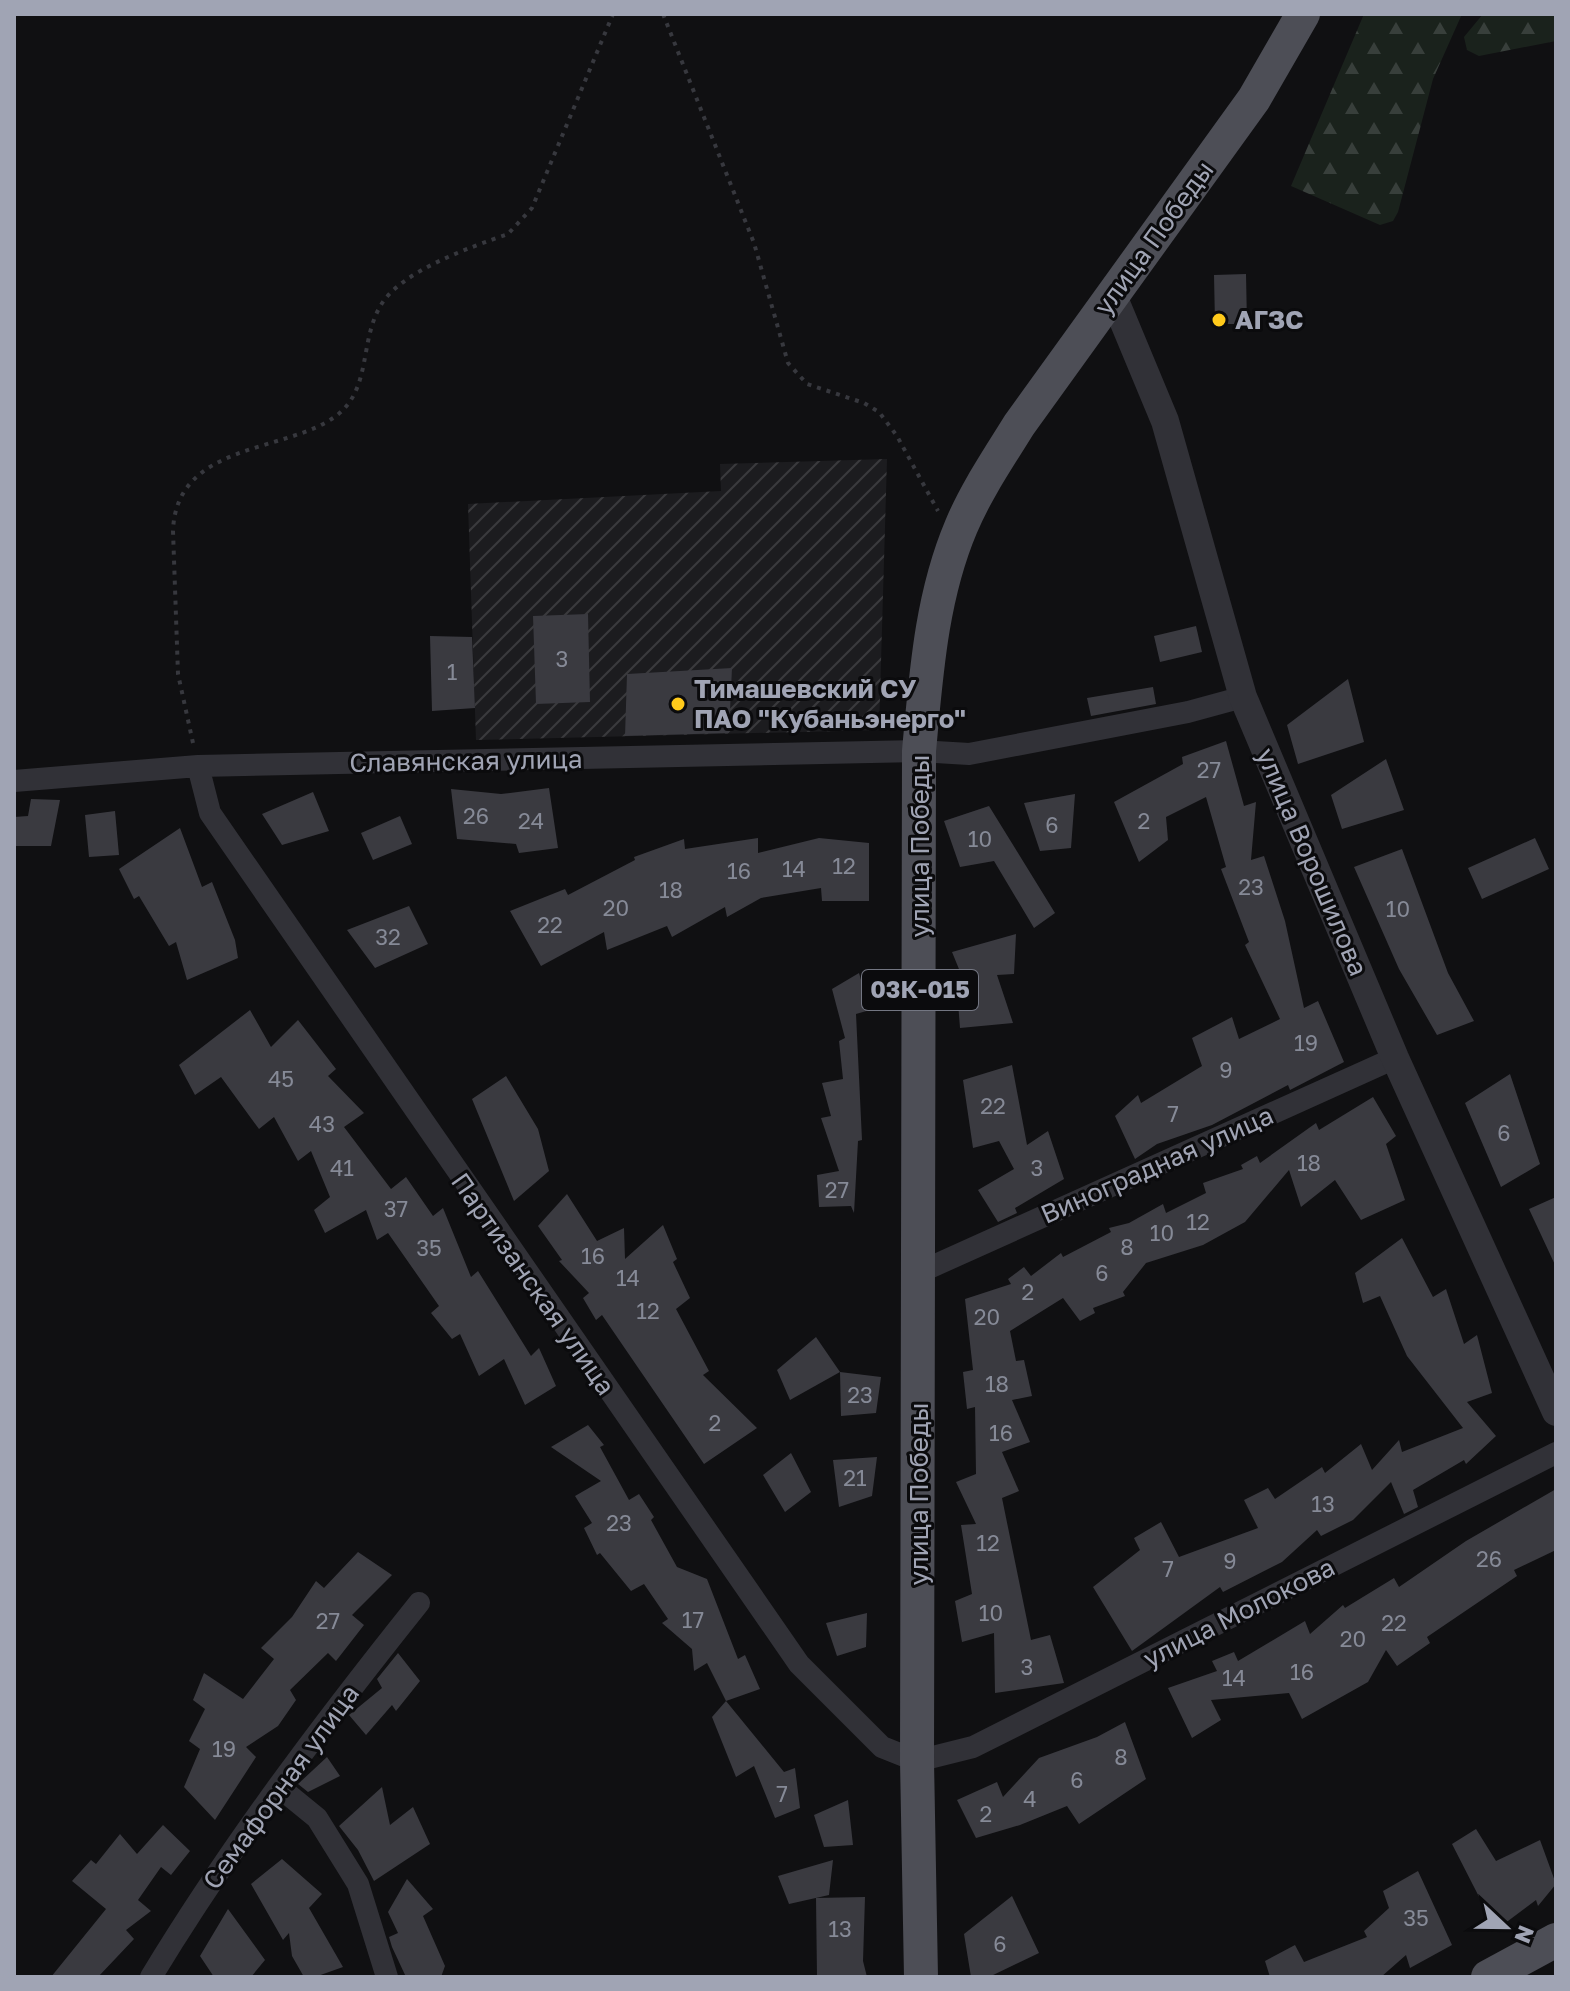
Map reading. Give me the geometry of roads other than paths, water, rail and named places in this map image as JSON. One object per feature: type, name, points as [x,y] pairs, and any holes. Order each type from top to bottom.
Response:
[{"type":"main road","name":"улица Победы","points":[[921,1977],[917,1761],[919,751],[929,646],[955,543],[986,478],[1019,425],[1254,99],[1303,14]]},
{"type":"main road","points":[[1488,1977],[1556,1940]]},
{"type":"street","name":"улица Ворошилова","points":[[1113,296],[1165,421],[1243,697],[1395,1058],[1556,1412]]},
{"type":"street","name":"Славянская улица","points":[[14,781],[198,766],[919,751],[969,754],[1188,712],[1243,697]]},
{"type":"street","name":"Партизанская улица","points":[[198,766],[210,813],[799,1664],[882,1747],[917,1761]]},
{"type":"street","name":"Виноградная улица","points":[[920,1272],[1395,1058]]},
{"type":"street","name":"улица Молокова","points":[[917,1761],[973,1747],[1556,1453]]},
{"type":"street","name":"Семафорная улица","points":[[151,1977],[251,1822],[319,1728],[419,1603]]},
{"type":"street","points":[[279,1787],[317,1818],[358,1884],[387,1977]]},
{"type":"place","name":"АГЗС","points":[[1219,320]]},
{"type":"place","name":"Тимашевский СУ ПАО \"Кубаньэнерго\"","points":[[678,704]]}]
